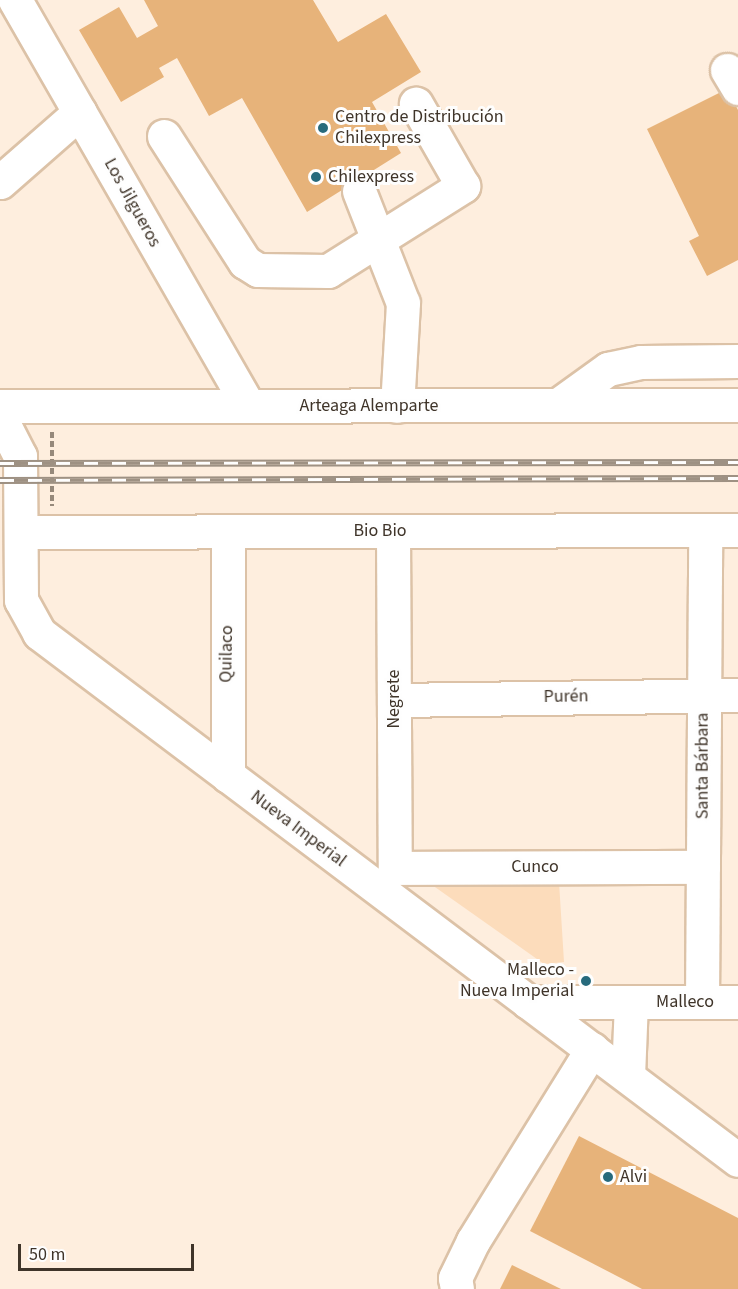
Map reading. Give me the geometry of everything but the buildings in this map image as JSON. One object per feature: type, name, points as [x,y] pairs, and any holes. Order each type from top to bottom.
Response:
[{"type":"street","name":"Los Jilgueros","points":[[15,0],[248,406]]},
{"type":"street","points":[[164,136],[233,250],[258,270],[328,271],[463,186],[416,104]]},
{"type":"street","points":[[0,182],[80,112]]},
{"type":"street","points":[[359,191],[403,303],[397,405]]},
{"type":"street","points":[[558,405],[608,369],[641,362],[738,361]]},
{"type":"street","name":"Arteaga Alemparte","points":[[0,406],[738,405]]},
{"type":"street","name":"Nueva Imperial","points":[[0,417],[21,456],[37,531],[11,600],[31,624],[48,641],[228,776],[387,879],[528,1002],[738,1160]]},
{"type":"street","name":"Santa Bárbara","points":[[702,1002],[705,530]]},
{"type":"street","name":"Bio Bio","points":[[37,531],[738,530]]},
{"type":"street","name":"Quilaco","points":[[228,531],[228,776]]},
{"type":"street","name":"Negrete","points":[[387,879],[394,700],[393,531]]},
{"type":"street","name":"Purén","points":[[394,700],[738,695]]},
{"type":"street","name":"Cunco","points":[[387,879],[703,867]]},
{"type":"street","name":"Malleco","points":[[528,1002],[738,1002]]},
{"type":"street","name":"Malleco","points":[[628,1076],[631,1002]]},
{"type":"street","points":[[457,1289],[455,1278],[473,1241],[592,1049]]},
{"type":"path","points":[[37,531],[52,429]]},
{"type":"shaded area","points":[[425,880],[559,882],[564,962],[544,964]]},
{"type":"railway","points":[[0,463],[738,462]]},
{"type":"railway","points":[[0,480],[738,478]]},
{"type":"place","name":"Centro de Distribución Chilexpress","points":[[323,128]]},
{"type":"place","name":"Chilexpress","points":[[316,177]]},
{"type":"place","name":"Malleco - Nueva Imperial","points":[[586,981]]},
{"type":"place","name":"Alvi","points":[[608,1177]]}]
